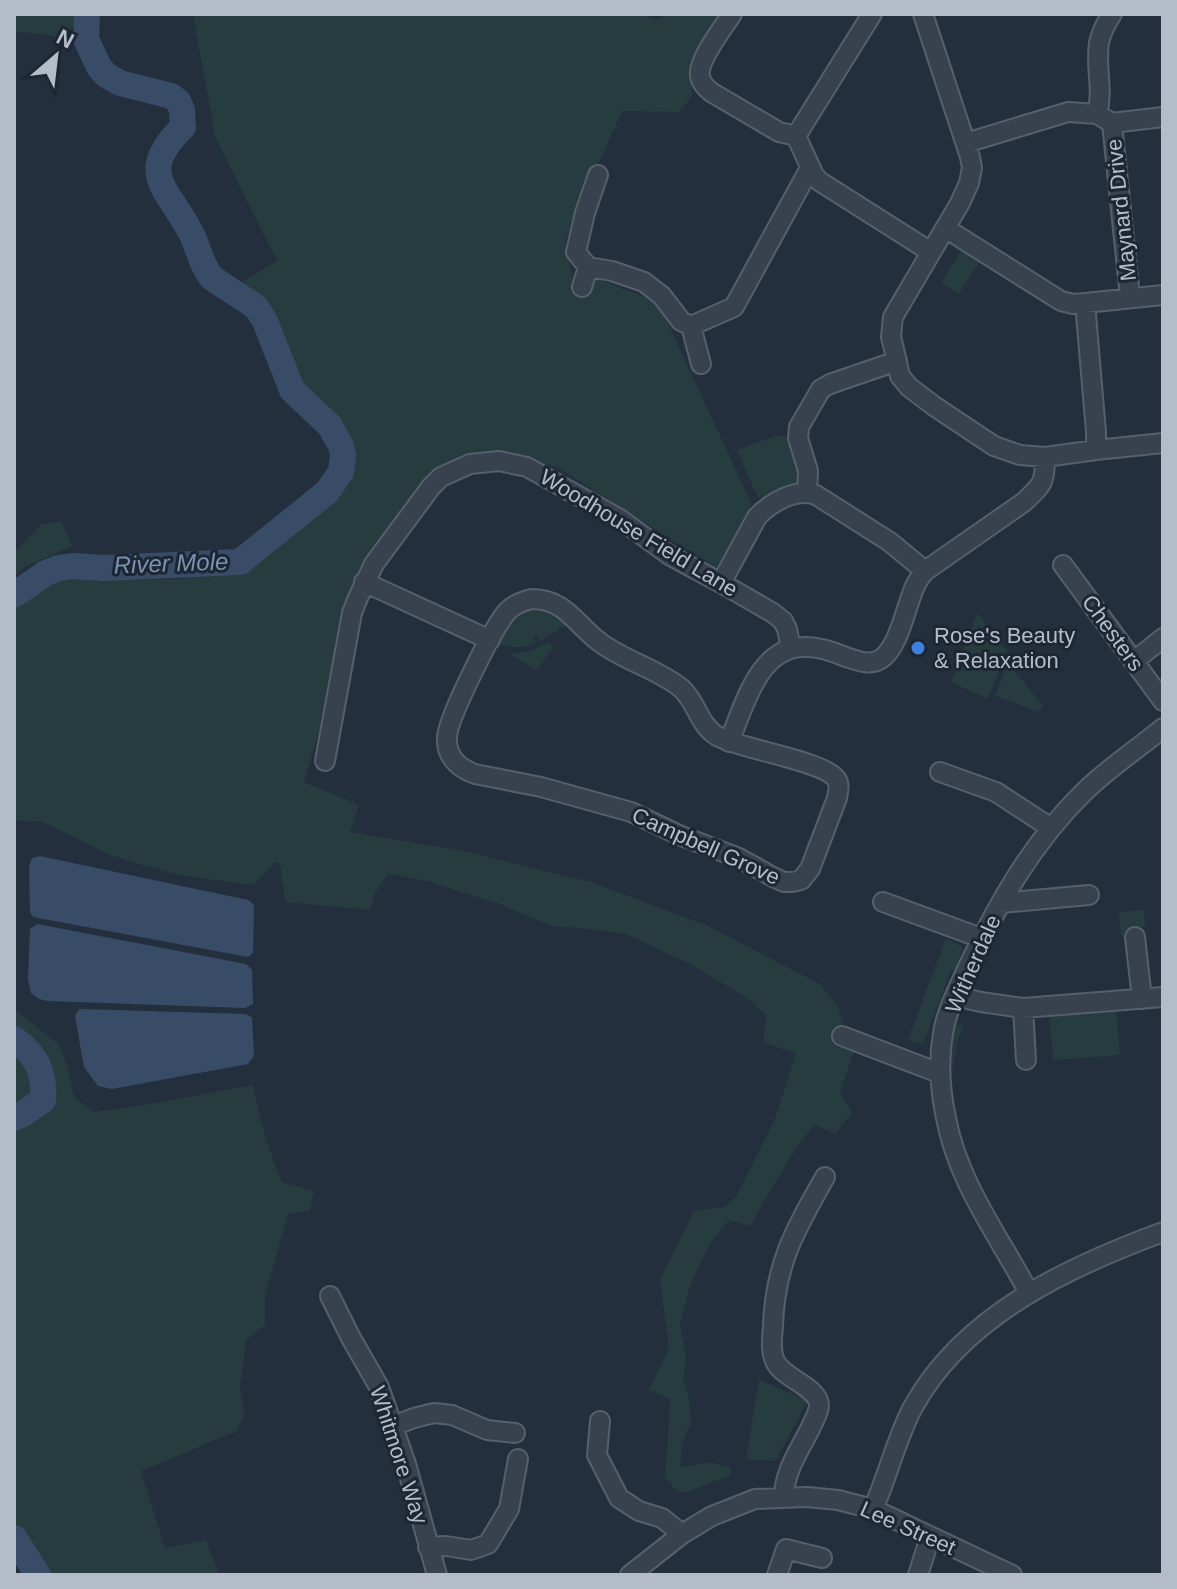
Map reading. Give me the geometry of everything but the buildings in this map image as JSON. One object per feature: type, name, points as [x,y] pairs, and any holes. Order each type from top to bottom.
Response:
[{"type":"street","points":[[732,14],[700,64],[704,86],[779,132],[796,136]]},
{"type":"street","points":[[796,136],[872,14]]},
{"type":"street","points":[[923,14],[972,168],[969,183],[893,317],[891,337],[900,376],[934,406],[994,446],[1020,455],[1045,457],[1163,443]]},
{"type":"street","name":"Maynard Drive","points":[[1112,14],[1099,43],[1098,60],[1130,297]]},
{"type":"street","points":[[966,143],[1068,112],[1104,119],[1163,117]]},
{"type":"street","points":[[796,136],[819,181],[931,252]]},
{"type":"street","points":[[691,326],[734,307],[810,168]]},
{"type":"street","points":[[598,175],[576,252],[588,267],[644,282],[662,296],[681,321],[691,326],[701,364]]},
{"type":"street","points":[[945,228],[1061,301],[1073,304],[1163,295]]},
{"type":"street","points":[[582,287],[588,267]]},
{"type":"street","points":[[1085,303],[1096,450]]},
{"type":"street","points":[[807,492],[808,471],[798,438],[799,427],[821,389],[897,361]]},
{"type":"street","points":[[729,742],[754,682],[761,670],[780,653],[807,646],[859,662],[870,663],[885,656],[916,583],[925,571],[1038,490],[1044,480],[1045,457]]},
{"type":"street","name":"Woodhouse Field Lane","points":[[325,761],[352,613],[364,582],[397,530],[431,487],[441,477],[470,464],[499,461],[542,474],[620,519],[669,555],[765,608],[783,621],[791,648]]},
{"type":"street","points":[[721,583],[757,517],[765,509],[799,492],[816,495],[890,542],[925,571]]},
{"type":"street","name":"Chesters","points":[[1063,565],[1080,600],[1134,661],[1163,701]]},
{"type":"street","points":[[364,582],[490,640]]},
{"type":"street","name":"Campbell Grove","points":[[531,599],[558,604],[607,648],[681,689],[688,695],[706,728],[729,742],[795,760],[824,771],[837,780],[837,798],[810,869],[801,880],[792,882],[773,877],[739,858],[631,812],[465,770],[457,764],[448,749],[447,729],[490,640],[506,613],[514,606],[531,599]]},
{"type":"street","points":[[1134,661],[1163,638]]},
{"type":"street","points":[[339,683],[358,686]]},
{"type":"street","name":"Witherdale","points":[[1029,1293],[970,1189],[956,1155],[946,1120],[939,1073],[943,1033],[955,996],[981,938],[1014,878],[1051,828],[1082,794],[1163,728]]},
{"type":"street","points":[[940,772],[969,774],[1051,828]]},
{"type":"street","points":[[1001,903],[1089,895]]},
{"type":"street","points":[[883,902],[981,938]]},
{"type":"street","points":[[1135,937],[1142,999]]},
{"type":"street","points":[[955,996],[1023,1008],[1163,997]]},
{"type":"street","points":[[1023,1008],[1026,1060]]},
{"type":"street","points":[[842,1036],[939,1073]]},
{"type":"street","points":[[784,1497],[788,1473],[819,1406],[815,1396],[790,1378],[776,1362],[772,1348],[778,1275],[797,1227],[825,1177]]},
{"type":"street","points":[[873,1509],[911,1411],[941,1365],[963,1343],[1029,1293],[1111,1251],[1163,1232]]},
{"type":"street","name":"Whitmore Way","points":[[330,1296],[379,1387],[437,1575]]},
{"type":"street","points":[[393,1426],[434,1413],[452,1415],[487,1430],[515,1433]]},
{"type":"street","points":[[600,1421],[597,1455],[619,1498],[639,1511],[662,1518],[682,1534]]},
{"type":"street","points":[[428,1547],[471,1550],[488,1544],[509,1509],[518,1459]]},
{"type":"street","name":"Lee Street","points":[[630,1575],[682,1534],[712,1516],[755,1499],[784,1497],[838,1500],[873,1509],[1012,1575]]},
{"type":"street","points":[[918,1575],[930,1537]]},
{"type":"street","points":[[777,1575],[786,1549],[822,1558]]},
{"type":"green space","points":[[14,14],[77,14],[75,24],[64,37],[14,31]]},
{"type":"green space","points":[[193,14],[640,14],[657,20],[666,14],[721,14],[692,62],[692,95],[680,112],[622,111],[565,240],[575,289],[588,294],[595,278],[658,302],[752,505],[716,568],[557,467],[484,452],[444,466],[378,543],[354,581],[331,690],[304,782],[359,805],[350,832],[460,850],[591,882],[708,926],[820,984],[838,1007],[843,1025],[837,1047],[854,1051],[840,1091],[852,1113],[836,1134],[814,1125],[795,1149],[750,1226],[729,1220],[712,1240],[689,1289],[680,1325],[686,1356],[683,1380],[689,1398],[691,1422],[682,1444],[680,1468],[708,1462],[731,1468],[730,1475],[687,1492],[677,1491],[665,1477],[670,1399],[649,1390],[669,1348],[660,1279],[694,1211],[725,1207],[736,1197],[775,1119],[796,1053],[763,1042],[766,1016],[747,998],[694,966],[626,934],[552,926],[499,904],[427,881],[388,874],[375,893],[370,910],[285,902],[280,863],[275,862],[253,885],[178,875],[110,855],[43,822],[14,820],[14,601],[61,573],[90,573],[133,580],[178,579],[243,569],[339,489],[349,468],[349,442],[333,418],[300,387],[273,314],[241,282],[277,261],[215,136]]},
{"type":"green space","points":[[961,251],[979,262],[959,294],[941,283]]},
{"type":"green space","points":[[778,435],[787,437],[802,474],[797,483],[758,498],[737,450]]},
{"type":"green space","points":[[61,521],[72,546],[14,575],[14,553],[40,525]]},
{"type":"green space","points":[[530,607],[553,613],[573,627],[562,627],[541,641],[533,636],[536,643],[526,646],[512,647],[497,643],[512,617]]},
{"type":"green space","points":[[979,614],[1010,656],[1001,666],[988,699],[951,682]]},
{"type":"green space","points":[[548,642],[554,646],[537,670],[508,653],[529,651]]},
{"type":"green space","points":[[1010,665],[1043,706],[1039,712],[995,696]]},
{"type":"green space","points":[[1144,910],[1145,927],[1135,928],[1135,935],[1121,936],[1119,912]]},
{"type":"green space","points":[[946,938],[963,950],[956,969],[951,970],[923,1044],[908,1040]]},
{"type":"green space","points":[[14,1009],[58,1044],[67,1065],[74,1097],[94,1112],[253,1085],[265,1135],[282,1182],[314,1191],[310,1210],[288,1214],[265,1296],[265,1325],[246,1339],[240,1389],[245,1415],[235,1432],[141,1471],[165,1548],[206,1540],[219,1575],[49,1575],[14,1523],[14,1122],[39,1112],[52,1102],[56,1082],[50,1060],[14,1026]]},
{"type":"green space","points":[[1116,1010],[1120,1055],[1053,1060],[1049,1015]]},
{"type":"green space","points":[[953,1025],[964,1025],[948,1086],[947,1068]]},
{"type":"green space","points":[[14,1047],[37,1075],[35,1097],[20,1110],[14,1111]]},
{"type":"green space","points":[[759,1380],[808,1400],[776,1461],[746,1459]]},
{"type":"water","points":[[40,856],[248,900],[254,905],[253,953],[248,957],[33,917],[30,912],[29,866],[32,858]]},
{"type":"water","points":[[37,924],[246,964],[252,970],[253,1004],[245,1008],[39,999],[31,993],[28,979],[30,929]]},
{"type":"water","points":[[79,1009],[246,1014],[252,1018],[254,1056],[248,1064],[112,1089],[98,1086],[84,1067],[75,1016]]},
{"type":"waterway","name":"River Mole","points":[[14,595],[46,573],[72,566],[104,568],[240,562],[327,492],[341,472],[341,446],[330,426],[292,390],[265,321],[256,307],[212,278],[193,237],[161,182],[158,171],[160,158],[183,127],[178,101],[171,96],[120,83],[106,75],[86,39],[87,14]]},
{"type":"waterway","name":"River Mole","points":[[14,1039],[29,1051],[38,1065],[43,1090],[43,1100],[14,1118]]},
{"type":"waterway","name":"River Mole","points":[[14,1538],[38,1575]]},
{"type":"waterway","name":"River Mole","points":[[14,1546],[18,1544]]},
{"type":"place","name":"Rose's Beauty & Relaxation","points":[[918,648]]}]
